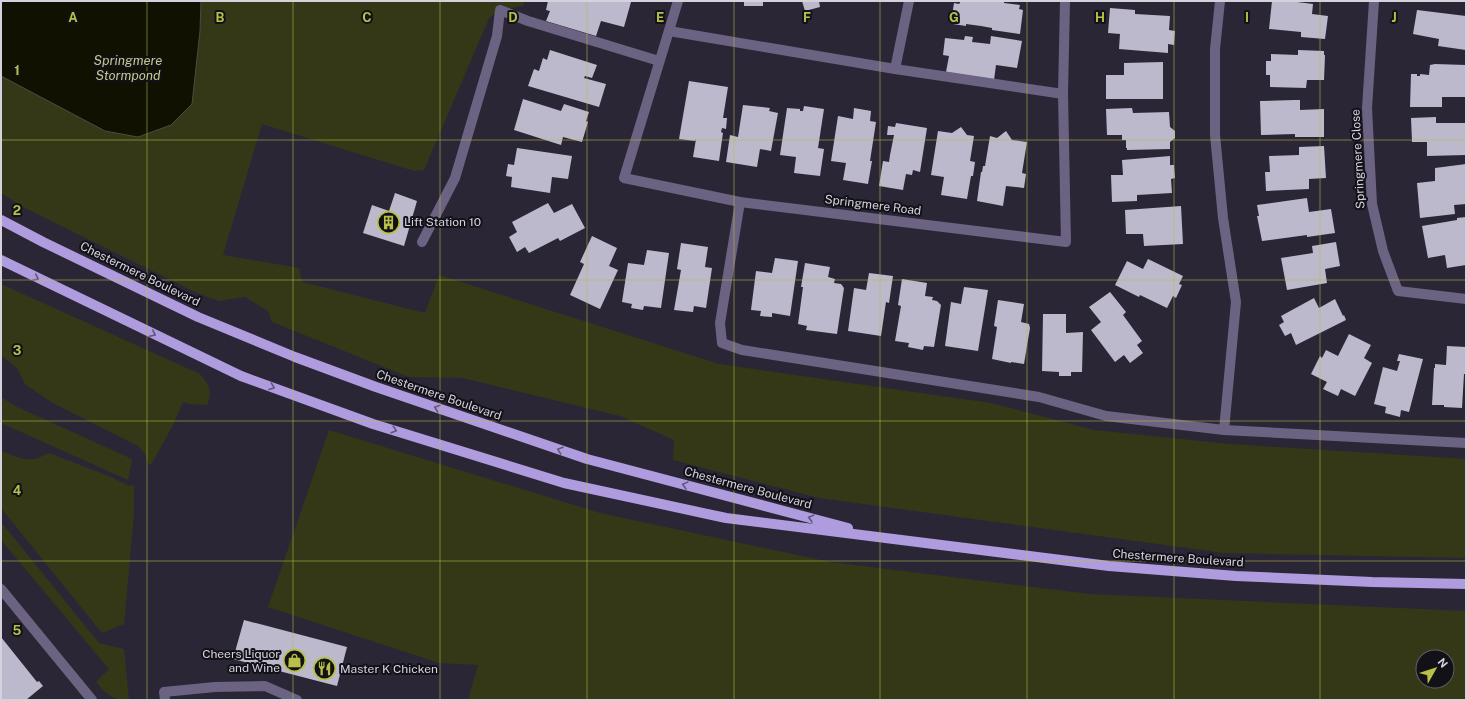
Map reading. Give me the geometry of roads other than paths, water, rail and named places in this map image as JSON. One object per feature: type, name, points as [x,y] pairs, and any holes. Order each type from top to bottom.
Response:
[{"type":"main road","name":"Chestermere Boulevard","points":[[1,220],[198,317],[295,357],[376,387],[588,459],[889,538]]},
{"type":"main road","name":"Chestermere Boulevard","points":[[1,260],[241,376],[380,426],[564,483],[726,518],[1109,566],[1243,577],[1466,584]]},
{"type":"street","name":"Springmere Road","points":[[678,1],[624,178],[740,202],[1066,242],[1063,94],[1066,1]]},
{"type":"street","points":[[895,69],[908,1]]},
{"type":"street","points":[[1220,1],[1215,49],[1215,135],[1223,218],[1236,302],[1224,430]]},
{"type":"street","name":"Springmere Close","points":[[1374,1],[1367,108],[1372,204],[1383,251],[1398,291],[1466,300]]},
{"type":"street","points":[[422,242],[455,178],[497,36],[500,10],[528,21],[660,61]]},
{"type":"street","points":[[669,31],[895,69],[1063,94]]},
{"type":"street","points":[[740,202],[720,323],[722,343],[742,350],[1039,397],[1106,416],[1224,430],[1466,443]]},
{"type":"street","points":[[1,589],[92,700]]},
{"type":"street","points":[[165,700],[164,692],[215,687],[265,686],[297,700]]},
{"type":"water","name":"Springmere Stormpond","points":[[1,1],[201,1],[200,31],[192,104],[171,125],[138,137],[105,131],[1,76]]},
{"type":"place","name":"Lift Station 10","points":[[389,222]]},
{"type":"place","name":"Cheers Liquor and Wine","points":[[295,661]]},
{"type":"place","name":"Master K Chicken","points":[[325,669]]}]
